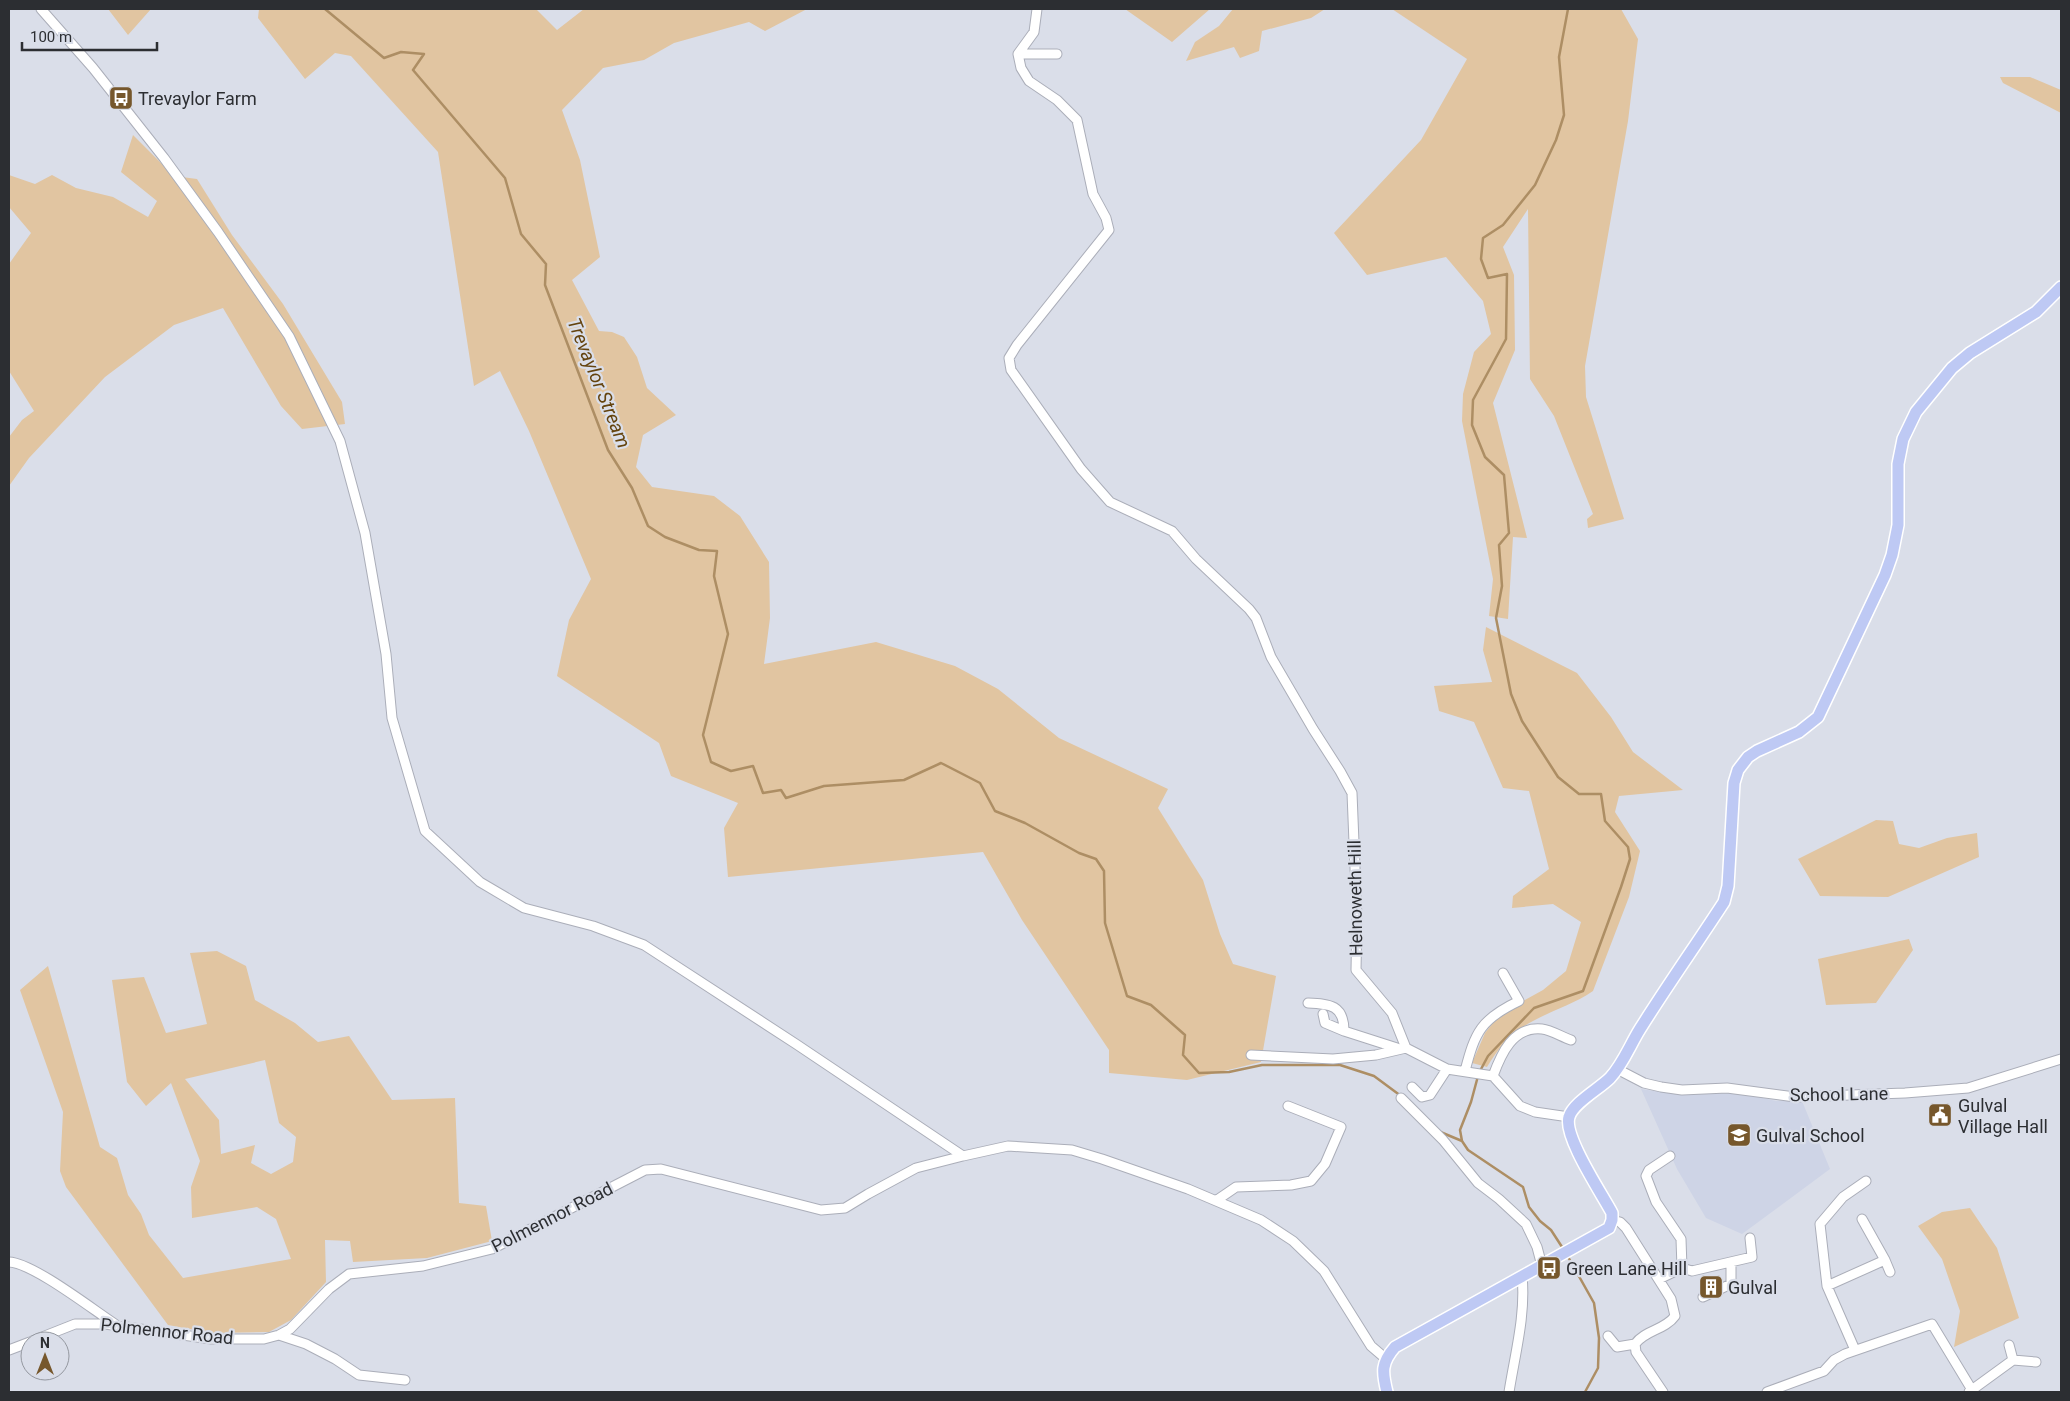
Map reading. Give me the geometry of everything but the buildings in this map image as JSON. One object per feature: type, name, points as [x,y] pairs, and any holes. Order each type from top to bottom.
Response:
[{"type":"main road","points":[[1387,1392],[1384,1379],[1385,1358],[1395,1347],[1609,1228],[1612,1213],[1572,1137],[1569,1130],[1569,1117],[1575,1108],[1617,1069],[1639,1030],[1724,902],[1728,886],[1734,784],[1743,761],[1757,751],[1799,732],[1818,717],[1885,575],[1892,555],[1898,525],[1898,464],[1903,440],[1916,412],[1952,368],[1970,353],[2036,312],[2061,287]]},
{"type":"street","points":[[41,9],[93,68],[164,158],[218,232],[289,336],[340,441],[365,533],[386,654],[392,718],[425,831],[480,882],[524,908],[593,926],[644,945],[963,1156]]},
{"type":"street","points":[[1018,54],[1034,32],[1037,9]]},
{"type":"street","points":[[1018,54],[1057,54]]},
{"type":"street","name":"Helnoweth Hill","points":[[1018,54],[1021,68],[1029,81],[1057,100],[1077,120],[1092,194],[1106,218],[1109,230],[1017,345],[1009,358],[1011,370],[1081,469],[1110,502],[1172,531],[1196,559],[1249,609],[1256,618],[1270,656],[1352,793],[1357,918],[1356,970],[1392,1013],[1402,1048]]},
{"type":"street","points":[[1470,1072],[1473,1041],[1485,1022],[1501,1009],[1519,1001],[1503,973]]},
{"type":"street","points":[[1308,1003],[1331,1005],[1338,1009],[1344,1031]]},
{"type":"street","points":[[1322,1014],[1325,1023],[1344,1031],[1402,1048],[1447,1068],[1491,1076],[1520,1106],[1535,1112],[1569,1117]]},
{"type":"street","points":[[1491,1076],[1510,1041],[1528,1030],[1543,1029],[1571,1040]]},
{"type":"street","points":[[1251,1055],[1334,1058],[1376,1054],[1402,1048]]},
{"type":"street","name":"School Lane","points":[[1617,1069],[1644,1083],[1661,1087],[1682,1090],[1727,1088],[1795,1097],[1963,1089],[2061,1059]]},
{"type":"street","points":[[1412,1087],[1422,1097],[1430,1095],[1447,1068]]},
{"type":"street","points":[[1402,1098],[1443,1140],[1478,1183],[1526,1224],[1542,1266]]},
{"type":"street","points":[[1218,1200],[1236,1187],[1292,1185],[1311,1180],[1325,1164],[1341,1127],[1288,1106]]},
{"type":"street","name":"Polmennor Road","points":[[57,1331],[75,1324],[117,1325],[211,1339],[264,1339],[279,1335],[290,1329],[330,1289],[349,1274],[423,1266],[492,1249],[645,1170],[661,1170],[821,1210],[845,1208],[916,1168],[1008,1146],[1072,1150],[1145,1173],[1218,1200],[1260,1220],[1293,1241],[1324,1272],[1371,1346],[1385,1358]]},
{"type":"street","points":[[1670,1156],[1648,1170],[1646,1176],[1656,1202],[1681,1239],[1682,1268]]},
{"type":"street","points":[[1855,1350],[1827,1286],[1820,1224],[1843,1196],[1866,1181]]},
{"type":"street","points":[[1862,1219],[1890,1272]]},
{"type":"street","points":[[1608,1336],[1617,1347],[1635,1344],[1641,1336],[1671,1322],[1675,1316],[1671,1299],[1626,1228],[1620,1222],[1612,1220]]},
{"type":"street","points":[[1659,1279],[1682,1268],[1692,1270],[1721,1262],[1731,1263],[1752,1257],[1750,1238]]},
{"type":"street","points":[[1827,1286],[1885,1260]]},
{"type":"street","points":[[9,1262],[16,1262],[41,1275],[117,1325]]},
{"type":"street","points":[[1703,1297],[1731,1284],[1731,1263]]},
{"type":"street","points":[[1509,1392],[1520,1326],[1523,1292],[1522,1276]]},
{"type":"street","points":[[1766,1392],[1824,1371],[1834,1360],[1855,1350],[1932,1324],[1971,1391],[2013,1360],[2036,1362]]},
{"type":"street","points":[[279,1335],[320,1351],[359,1375],[405,1380]]},
{"type":"street","points":[[1635,1344],[1636,1352],[1664,1392]]},
{"type":"street","points":[[2008,1345],[2013,1360]]},
{"type":"shaded area","points":[[108,9],[151,9],[128,35]]},
{"type":"shaded area","points":[[259,9],[536,9],[557,30],[584,9],[807,9],[765,31],[749,22],[674,43],[644,60],[603,68],[562,110],[580,160],[600,257],[572,280],[599,331],[612,332],[624,337],[637,357],[647,388],[676,415],[643,435],[636,467],[652,487],[714,496],[740,516],[769,562],[770,618],[764,664],[876,642],[955,666],[998,689],[1059,738],[1168,789],[1158,808],[1203,880],[1220,934],[1233,964],[1276,976],[1261,1062],[1187,1080],[1109,1073],[1109,1050],[1022,920],[983,852],[728,877],[724,828],[738,803],[671,776],[659,743],[557,676],[569,620],[591,579],[529,431],[500,371],[474,386],[438,152],[351,56],[335,53],[305,79],[258,18]]},
{"type":"shaded area","points":[[1125,9],[1210,9],[1172,42]]},
{"type":"shaded area","points":[[1233,9],[1325,9],[1311,18],[1262,31],[1259,51],[1240,58],[1234,47],[1186,61],[1195,42],[1219,26]]},
{"type":"shaded area","points":[[1392,9],[1621,9],[1638,39],[1628,121],[1585,366],[1586,397],[1624,519],[1588,528],[1587,519],[1593,514],[1554,416],[1530,379],[1528,209],[1503,247],[1514,275],[1515,350],[1493,403],[1527,538],[1513,537],[1508,619],[1489,616],[1493,579],[1462,421],[1463,394],[1474,352],[1491,334],[1483,301],[1446,257],[1367,275],[1334,233],[1421,140],[1467,59]]},
{"type":"shaded area","points":[[2000,77],[2030,77],[2061,90],[2061,113],[2003,83]]},
{"type":"shaded area","points":[[133,135],[174,176],[197,179],[232,235],[283,304],[342,402],[345,424],[302,429],[281,406],[223,308],[174,325],[105,377],[29,458],[9,486],[9,437],[22,420],[34,411],[9,371],[9,264],[31,233],[9,207],[9,175],[35,184],[52,175],[76,188],[113,197],[148,217],[157,201],[121,172]]},
{"type":"shaded area","points":[[1486,627],[1577,673],[1611,717],[1633,752],[1683,790],[1619,796],[1615,812],[1640,851],[1629,897],[1593,991],[1519,1030],[1501,1047],[1487,1067],[1472,1063],[1485,1033],[1501,1013],[1543,990],[1566,971],[1581,922],[1553,904],[1512,908],[1513,896],[1549,869],[1529,791],[1503,788],[1474,722],[1439,711],[1434,686],[1492,682],[1483,650]]},
{"type":"shaded area","points":[[1876,820],[1893,821],[1899,844],[1919,848],[1947,838],[1977,833],[1979,857],[1888,897],[1820,896],[1798,859]]},
{"type":"shaded area","points":[[1909,939],[1913,950],[1876,1003],[1826,1005],[1818,959]]},
{"type":"shaded area","points":[[217,951],[246,966],[255,1000],[295,1023],[318,1042],[349,1036],[392,1100],[455,1098],[459,1203],[486,1206],[492,1241],[427,1258],[353,1262],[350,1241],[325,1240],[326,1282],[291,1320],[269,1332],[212,1333],[168,1325],[66,1187],[60,1171],[63,1112],[20,990],[48,966],[100,1147],[117,1158],[128,1195],[141,1214],[149,1235],[183,1278],[291,1259],[276,1219],[257,1207],[192,1218],[191,1187],[200,1161],[171,1083],[146,1106],[127,1082],[112,980],[144,977],[166,1033],[207,1024],[190,953]],"holes":[[[265,1060],[279,1123],[296,1137],[293,1162],[271,1174],[251,1163],[255,1145],[221,1154],[219,1120],[185,1079]]]},
{"type":"shaded area","name":"Gulval School","points":[[1641,1089],[1681,1095],[1741,1093],[1776,1101],[1802,1101],[1830,1169],[1742,1234],[1706,1218],[1677,1169]]},
{"type":"shaded area","points":[[1970,1208],[1997,1248],[2019,1318],[1954,1347],[1960,1311],[1942,1259],[1918,1226],[1942,1212]]},
{"type":"waterway","name":"Trevaylor Stream","points":[[325,9],[384,58],[401,52],[424,54],[413,70],[505,178],[521,234],[546,264],[545,285],[608,450],[632,488],[648,526],[665,537],[699,550],[717,551],[714,576],[728,634],[703,735],[711,762],[731,771],[753,766],[763,793],[781,790],[786,798],[824,786],[904,780],[941,763],[980,783],[995,811],[1025,823],[1079,853],[1096,859],[1104,871],[1105,923],[1127,996],[1151,1005],[1185,1035],[1183,1055],[1199,1073],[1229,1072],[1262,1065],[1340,1065],[1374,1076],[1401,1096]]},
{"type":"waterway","points":[[1480,1071],[1488,1056],[1534,1008],[1583,991],[1630,859],[1628,847],[1605,821],[1601,794],[1579,794],[1558,777],[1522,721],[1511,694],[1496,618],[1502,586],[1499,545],[1509,533],[1504,475],[1485,457],[1472,425],[1473,400],[1506,339],[1507,274],[1488,278],[1481,259],[1483,238],[1503,225],[1535,185],[1556,140],[1564,115],[1559,57],[1568,9]]},
{"type":"waterway","points":[[1478,1076],[1471,1102],[1460,1130],[1462,1141],[1468,1150],[1523,1187],[1529,1207],[1540,1221],[1551,1230],[1564,1250]]},
{"type":"waterway","name":"Trevaylor Stream","points":[[1438,1131],[1462,1141]]},
{"type":"waterway","points":[[1567,1255],[1594,1303],[1599,1338],[1598,1368],[1585,1392]]},
{"type":"place","name":"Trevaylor Farm","points":[[121,98]]},
{"type":"place","name":"Gulval Village Hall","points":[[1940,1115]]},
{"type":"place","name":"Gulval School","points":[[1739,1135]]},
{"type":"place","name":"Green Lane Hill","points":[[1549,1268]]},
{"type":"place","name":"Gulval","points":[[1711,1287]]}]
